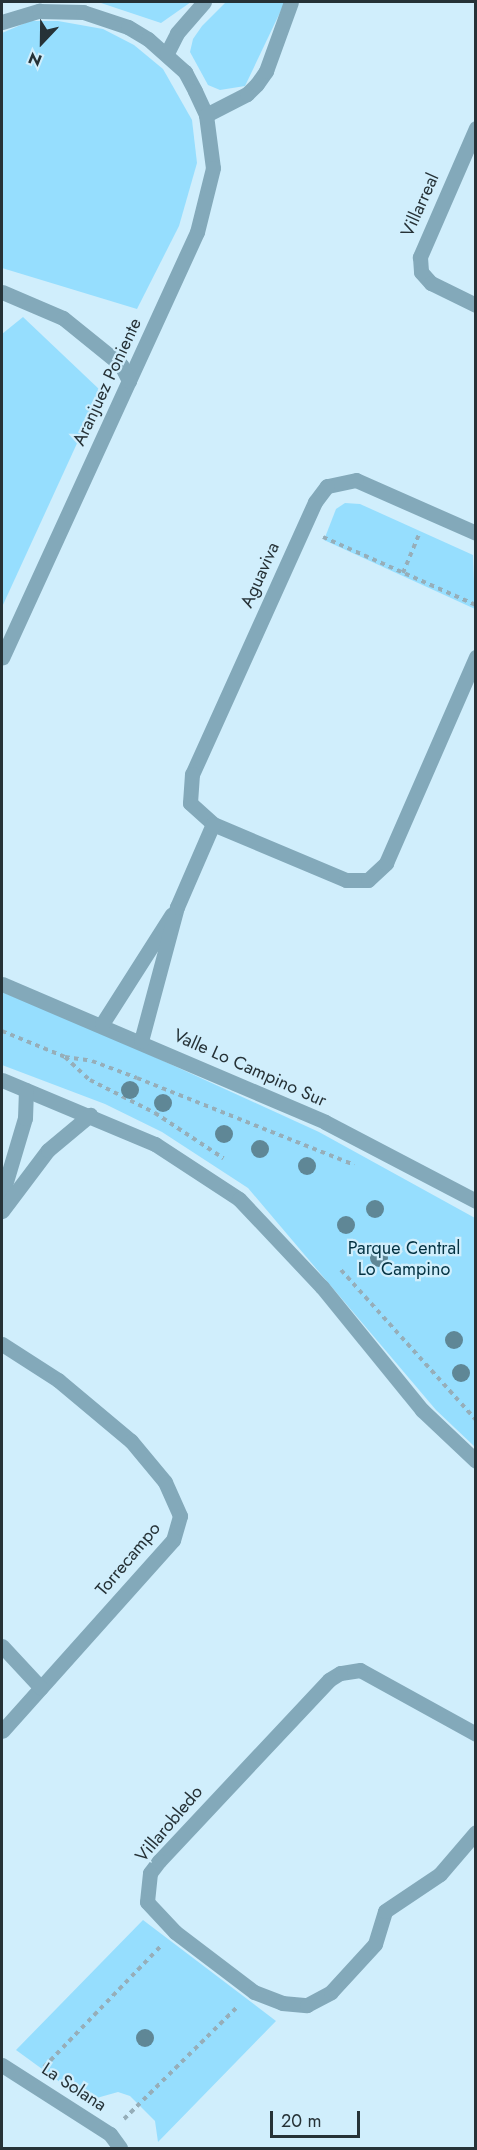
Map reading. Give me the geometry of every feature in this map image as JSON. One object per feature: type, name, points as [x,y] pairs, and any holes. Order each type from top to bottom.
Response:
[{"type":"street","points":[[166,54],[177,33],[204,2]]},
{"type":"street","points":[[206,115],[247,94],[257,84],[266,71],[291,2]]},
{"type":"street","name":"Aranjuez Poniente","points":[[2,22],[39,11],[83,12],[128,27],[166,54],[185,72],[206,115],[213,168],[205,211],[2,657]]},
{"type":"street","name":"Villarreal","points":[[476,128],[420,257],[422,272],[431,283],[476,305]]},
{"type":"street","points":[[2,292],[63,318],[121,365],[129,381]]},
{"type":"street","name":"Aguaviva","points":[[476,533],[346,479],[327,486],[320,493],[303,528],[189,783],[188,793],[196,812],[213,824],[346,880],[357,882],[376,876],[386,863],[476,657]]},
{"type":"street","points":[[141,1041],[177,907],[213,824]]},
{"type":"street","points":[[102,1024],[177,907]]},
{"type":"street","name":"Valle Lo Campino Sur","points":[[2,984],[102,1024],[324,1122],[476,1201]]},
{"type":"street","points":[[2,1080],[90,1115],[154,1144],[239,1199],[322,1287],[422,1410],[476,1461]]},
{"type":"street","points":[[2,1196],[25,1118],[26,1090]]},
{"type":"street","points":[[2,1211],[48,1150],[90,1115]]},
{"type":"street","name":"Torrecampo","points":[[2,1344],[58,1380],[131,1441],[165,1482],[180,1516],[173,1540],[2,1731]]},
{"type":"street","points":[[2,1646],[41,1688]]},
{"type":"street","name":"Villarobledo","points":[[476,1734],[360,1670],[340,1673],[329,1680],[150,1873],[147,1902],[175,1932],[254,1992],[294,2006],[320,2001],[375,1944],[385,1911],[440,1874],[476,1832]]},
{"type":"street","name":"La Solana","points":[[2,2065],[110,2134],[120,2148]]},
{"type":"path","points":[[403,573],[429,512]]},
{"type":"path","points":[[303,528],[476,606]]},
{"type":"path","points":[[2,1030],[65,1057],[92,1061],[137,1078],[363,1169]]},
{"type":"path","points":[[29,2082],[175,1932]]},
{"type":"path","points":[[110,2134],[175,2065],[254,1992]]},
{"type":"green space","points":[[98,2],[191,2],[161,23]]},
{"type":"green space","points":[[226,2],[285,2],[245,86],[220,90],[208,85],[190,52],[193,39],[202,26]]},
{"type":"green space","points":[[30,21],[58,21],[103,29],[134,45],[163,69],[192,120],[197,163],[179,226],[137,309],[2,268],[2,33]]},
{"type":"green space","points":[[23,317],[101,391],[2,607],[2,334]]},
{"type":"green space","points":[[345,503],[360,504],[473,555],[475,609],[324,540],[336,509]]},
{"type":"green space","name":"Parque Central Lo Campino","points":[[2,992],[89,1027],[319,1132],[475,1218],[475,1447],[436,1410],[248,1188],[162,1132],[105,1104],[2,1065]]},
{"type":"green space","points":[[143,1920],[276,2021],[158,2142],[155,2121],[130,2096],[118,2092],[86,2101],[16,2050]]}]
